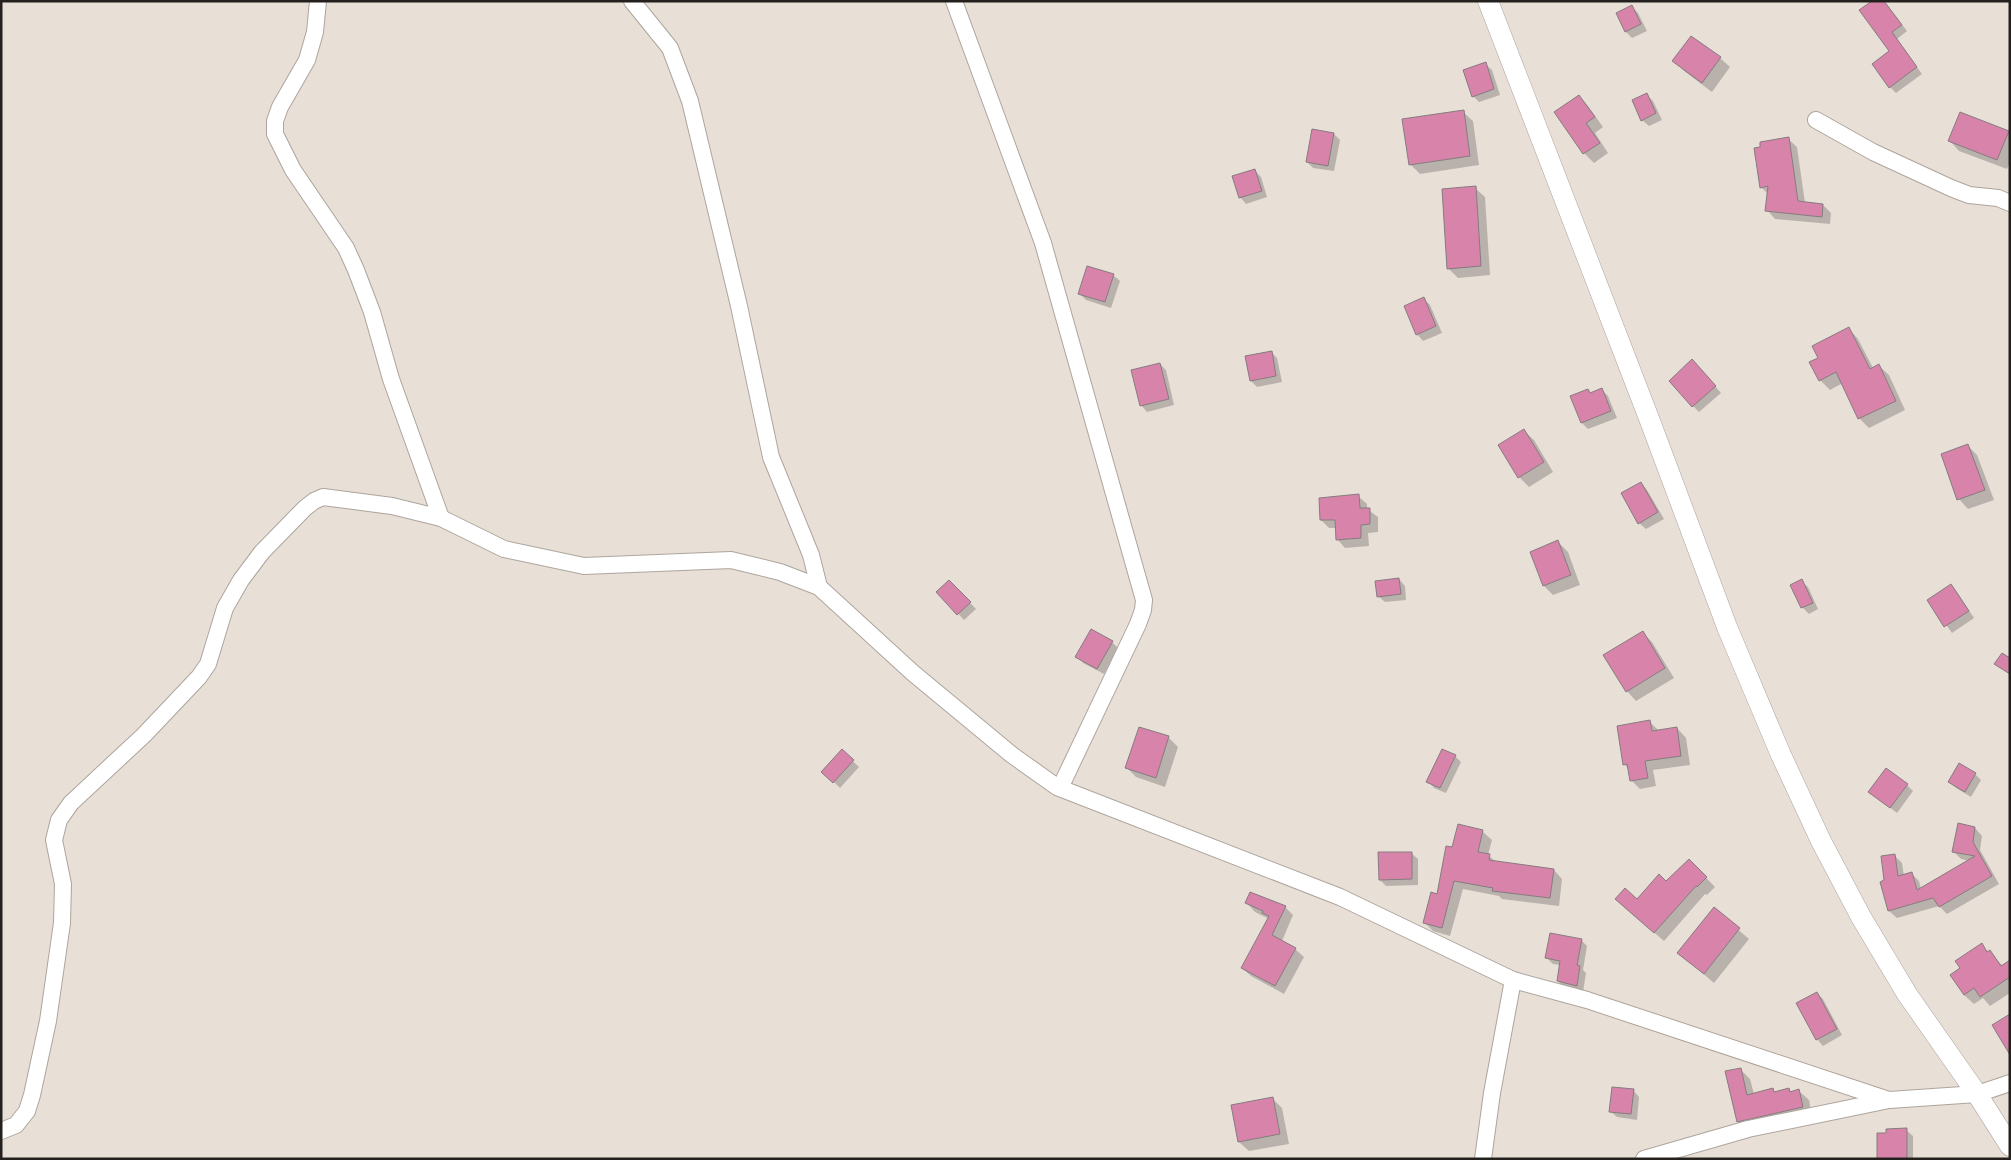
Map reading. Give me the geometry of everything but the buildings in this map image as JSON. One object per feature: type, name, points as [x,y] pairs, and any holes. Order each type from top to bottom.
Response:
[{"type":"street","points":[[318,1],[314,32],[307,60],[280,107],[275,121],[275,134],[293,170],[346,248],[356,270],[372,312],[392,379],[441,518]]},
{"type":"street","points":[[632,1],[670,48],[690,101],[739,306],[771,457],[811,555],[819,587]]},
{"type":"street","points":[[954,1],[1043,242],[1144,600],[1138,624],[1060,788]]},
{"type":"street","points":[[1488,1],[1643,402],[1727,627],[1780,756],[1821,841],[1861,917],[1907,994],[1977,1094],[2010,1146]]},
{"type":"street","points":[[1816,120],[1873,152],[1951,188],[1970,195],[1998,198],[2010,203]]},
{"type":"street","points":[[1,1131],[16,1124],[27,1111],[48,1021],[62,923],[62,884],[54,840],[59,820],[71,803],[144,735],[199,677],[208,664],[225,608],[241,580],[262,552],[314,501],[323,498],[392,506],[441,518],[504,549],[584,566],[731,560],[780,572],[819,587],[913,673],[1035,773],[1060,788],[1340,897],[1513,980],[1587,1000],[1889,1100]]},
{"type":"street","points":[[1483,1159],[1492,1093],[1513,980]]},
{"type":"street","points":[[1644,1159],[1748,1129],[1889,1100],[1977,1094],[2010,1083]]}]
